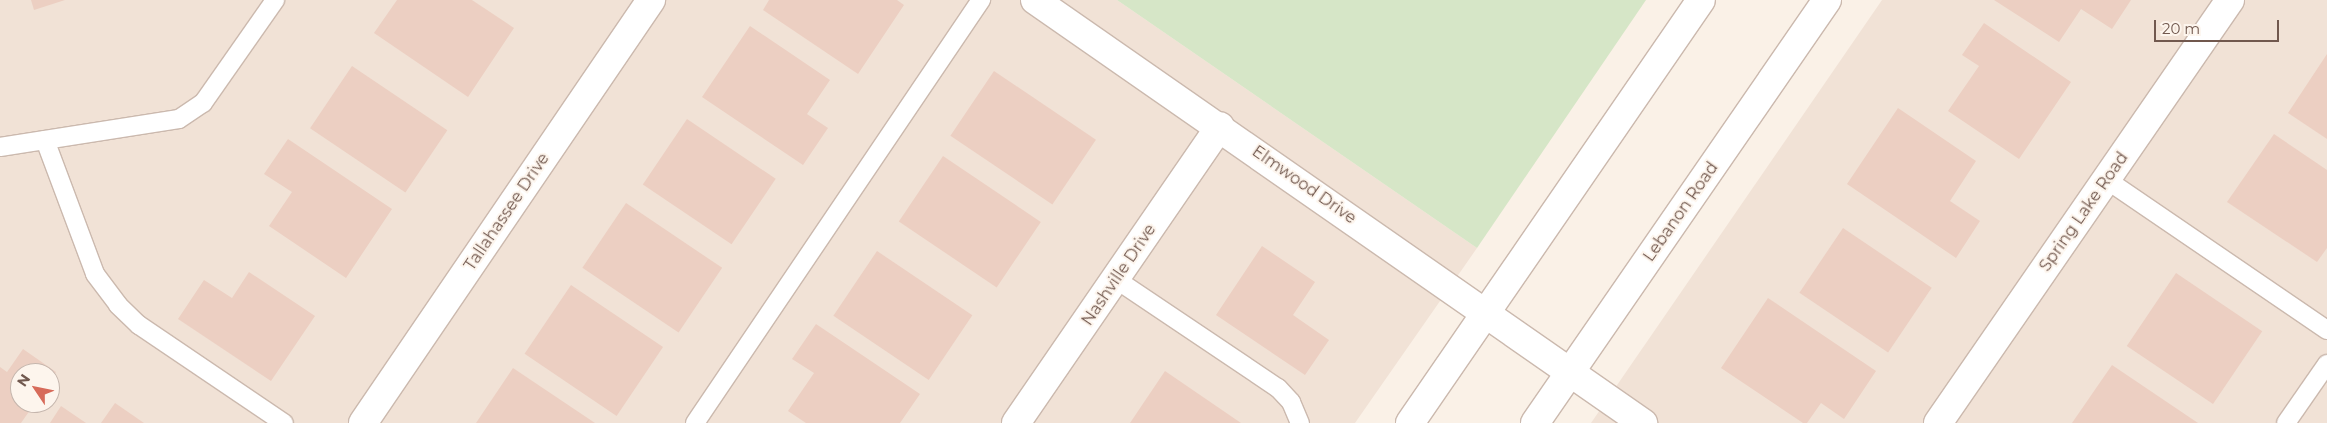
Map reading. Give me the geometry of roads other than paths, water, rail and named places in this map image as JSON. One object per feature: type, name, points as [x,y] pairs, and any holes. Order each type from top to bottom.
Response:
[{"type":"street","name":"Tallahassee Drive","points":[[363,423],[651,0]]},
{"type":"street","name":"Elmwood Drive","points":[[1035,0],[1220,126],[1643,423]]},
{"type":"street","points":[[1410,423],[1701,0]]},
{"type":"street","name":"Lebanon Road","points":[[1535,423],[1827,0]]},
{"type":"street","name":"Spring Lake Road","points":[[1938,423],[2230,0]]},
{"type":"street","name":"Nashville Drive","points":[[1016,423],[1117,280],[1220,126]]},
{"type":"lane","points":[[0,147],[179,119],[193,111],[213,90],[275,0]]},
{"type":"lane","points":[[695,423],[981,0]]},
{"type":"lane","points":[[45,140],[95,274],[118,305],[139,325],[284,423]]},
{"type":"lane","points":[[2107,180],[2327,330]]},
{"type":"lane","points":[[1117,280],[1278,388],[1291,402],[1300,423]]},
{"type":"lane","points":[[2286,423],[2327,364]]}]
